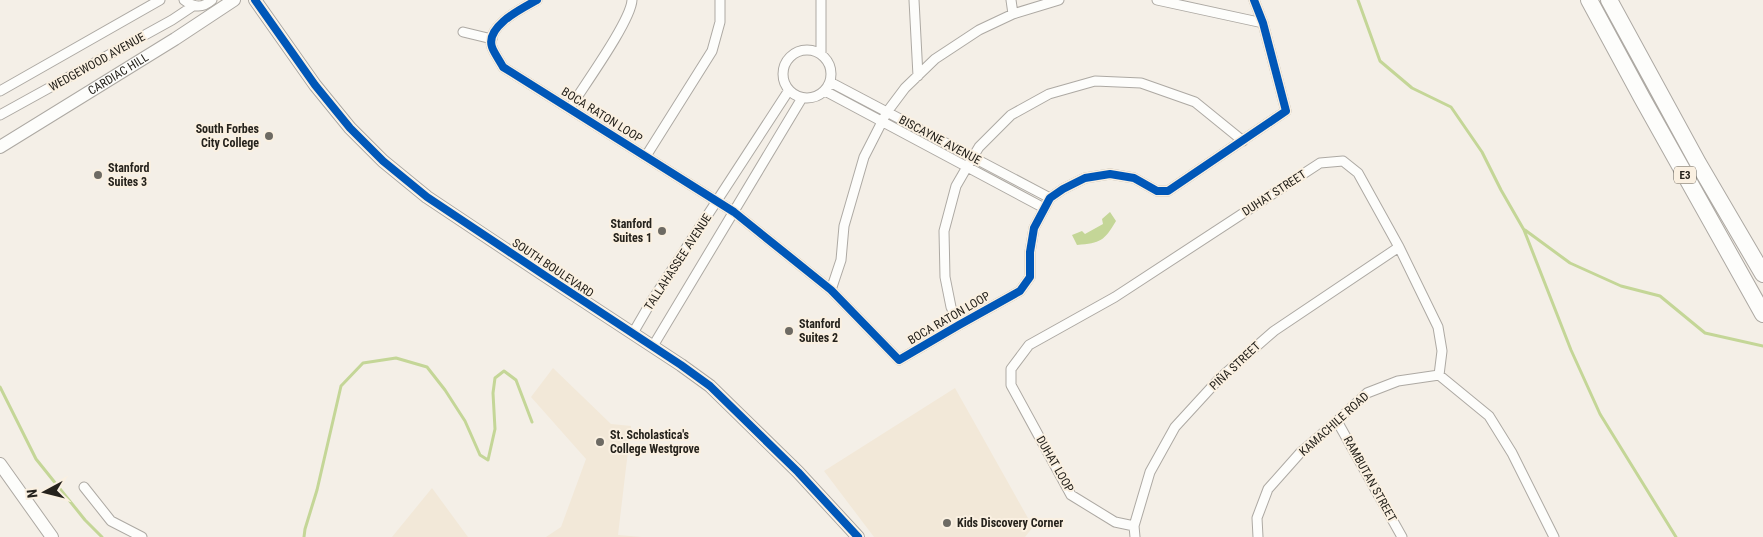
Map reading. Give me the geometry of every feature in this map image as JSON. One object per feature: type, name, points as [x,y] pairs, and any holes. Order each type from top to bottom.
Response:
[{"type":"highway","name":"E3","points":[[1589,0],[1763,314]]},
{"type":"highway","name":"E3","points":[[1610,0],[1698,163],[1763,274]]},
{"type":"highway","points":[[1616,0],[1625,29]]},
{"type":"street","name":"WEDGEWOOD AVENUE","points":[[0,91],[160,0]]},
{"type":"street","points":[[184,0],[193,6]]},
{"type":"street","name":"WEDGEWOOD AVENUE","points":[[0,115],[172,20],[193,6],[202,6],[212,0]]},
{"type":"street","name":"CARDIAC HILL","points":[[0,146],[175,39],[234,0]]},
{"type":"street","name":"SOUTH BOULEVARD","points":[[255,0],[315,85],[350,128],[383,161],[427,197],[653,346],[710,386],[798,472],[858,537]]},
{"type":"street","points":[[463,32],[492,39],[492,33],[510,15],[538,0]]},
{"type":"street","points":[[570,108],[616,35],[632,6],[632,0]]},
{"type":"street","points":[[646,156],[712,51],[720,22],[720,0]]},
{"type":"street","points":[[821,0],[821,54]]},
{"type":"street","points":[[914,0],[918,76]]},
{"type":"street","points":[[1011,0],[1013,14]]},
{"type":"street","points":[[831,290],[841,260],[844,226],[864,157],[887,112],[905,88],[935,59],[979,30],[1013,14],[1059,0]]},
{"type":"street","points":[[1157,0],[1263,23]]},
{"type":"street","name":"BOCA RATON LOOP","points":[[492,39],[491,45],[503,67],[734,212],[831,290],[899,360],[1020,291],[1030,277],[1030,252],[1034,228],[1050,198],[1063,189],[1085,178],[1110,174],[1134,178],[1157,191],[1168,191],[1286,111],[1263,23],[1254,0]]},
{"type":"street","points":[[807,50],[821,54],[830,67],[832,74],[830,82],[818,96],[802,98],[789,90],[785,83],[783,76],[787,61],[799,51],[807,50]]},
{"type":"street","points":[[960,324],[951,307],[945,276],[944,231],[956,186],[979,147],[1011,115],[1049,94],[1095,81],[1141,83],[1195,102],[1243,141]]},
{"type":"street","name":"BISCAYNE AVENUE","points":[[830,82],[1050,198]]},
{"type":"street","name":"TALLAHASSEE AVENUE","points":[[633,333],[651,302],[789,90]]},
{"type":"street","name":"BISCAYNE AVENUE","points":[[824,91],[1044,208]]},
{"type":"street","name":"TALLAHASSEE AVENUE","points":[[653,346],[802,98]]},
{"type":"street","name":"DUHAT STREET","points":[[1011,369],[1029,345],[1115,297],[1320,163],[1343,161],[1358,173],[1399,247],[1438,327],[1442,351],[1439,375]]},
{"type":"street","name":"PIÑA STREET","points":[[1135,537],[1134,526],[1150,472],[1175,427],[1219,379],[1274,331],[1399,247]]},
{"type":"street","name":"DUHAT LOOP","points":[[1011,369],[1011,385],[1072,495],[1115,522],[1134,526]]},
{"type":"street","points":[[1439,375],[1489,416],[1512,453],[1554,537]]},
{"type":"street","name":"KAMACHILE ROAD","points":[[1258,537],[1257,518],[1268,489],[1300,453],[1367,393],[1398,381],[1439,375]]},
{"type":"street","name":"RAMBUTAN STREET","points":[[1337,421],[1402,537]]},
{"type":"street","points":[[0,464],[52,537]]},
{"type":"street","points":[[84,487],[111,521],[142,537]]},
{"type":"shaded area","points":[[1110,212],[1116,221],[1105,237],[1097,242],[1077,245],[1072,235],[1082,231],[1085,234],[1103,224],[1102,219]]},
{"type":"shaded area","name":"St. Scholastica's College Westgrove","points":[[553,368],[611,424],[631,426],[618,535],[642,537],[546,537],[561,527],[586,459],[531,397]]},
{"type":"shaded area","points":[[955,388],[1033,527],[1025,537],[874,537],[824,471]]},
{"type":"shaded area","points":[[432,488],[468,537],[392,537]]},
{"type":"waterway","points":[[1358,0],[1380,61],[1412,88],[1451,107],[1482,152],[1524,230],[1571,350],[1600,414],[1676,537]]},
{"type":"waterway","points":[[1525,230],[1570,263],[1621,286],[1660,296],[1705,333],[1763,346]]},
{"type":"waterway","points":[[304,537],[341,386],[363,363],[396,358],[427,367],[465,421],[480,455],[488,460],[495,429],[493,393],[495,378],[504,371],[516,380],[532,422]]},
{"type":"waterway","points":[[0,387],[36,459],[85,520],[102,537]]},
{"type":"cycle path","points":[[255,0],[315,85],[350,128],[383,161],[427,197],[710,386],[798,472],[858,537]]},
{"type":"cycle path","points":[[537,0],[515,13],[499,25],[494,32],[491,39],[492,47],[503,67],[734,212],[831,290],[899,360],[1020,291],[1030,277],[1030,252],[1034,228],[1050,198],[1063,189],[1085,178],[1110,174],[1134,178],[1157,191],[1168,191],[1286,111],[1263,23],[1254,0]]},
{"type":"place","name":"South Forbes City College","points":[[269,136]]},
{"type":"place","name":"Stanford Suites 3","points":[[98,175]]},
{"type":"place","name":"Stanford Suites 1","points":[[662,231]]},
{"type":"place","name":"Stanford Suites 2","points":[[789,331]]},
{"type":"place","name":"St. Scholastica's College Westgrove","points":[[600,442]]},
{"type":"place","name":"Kids Discovery Corner","points":[[947,523]]}]
